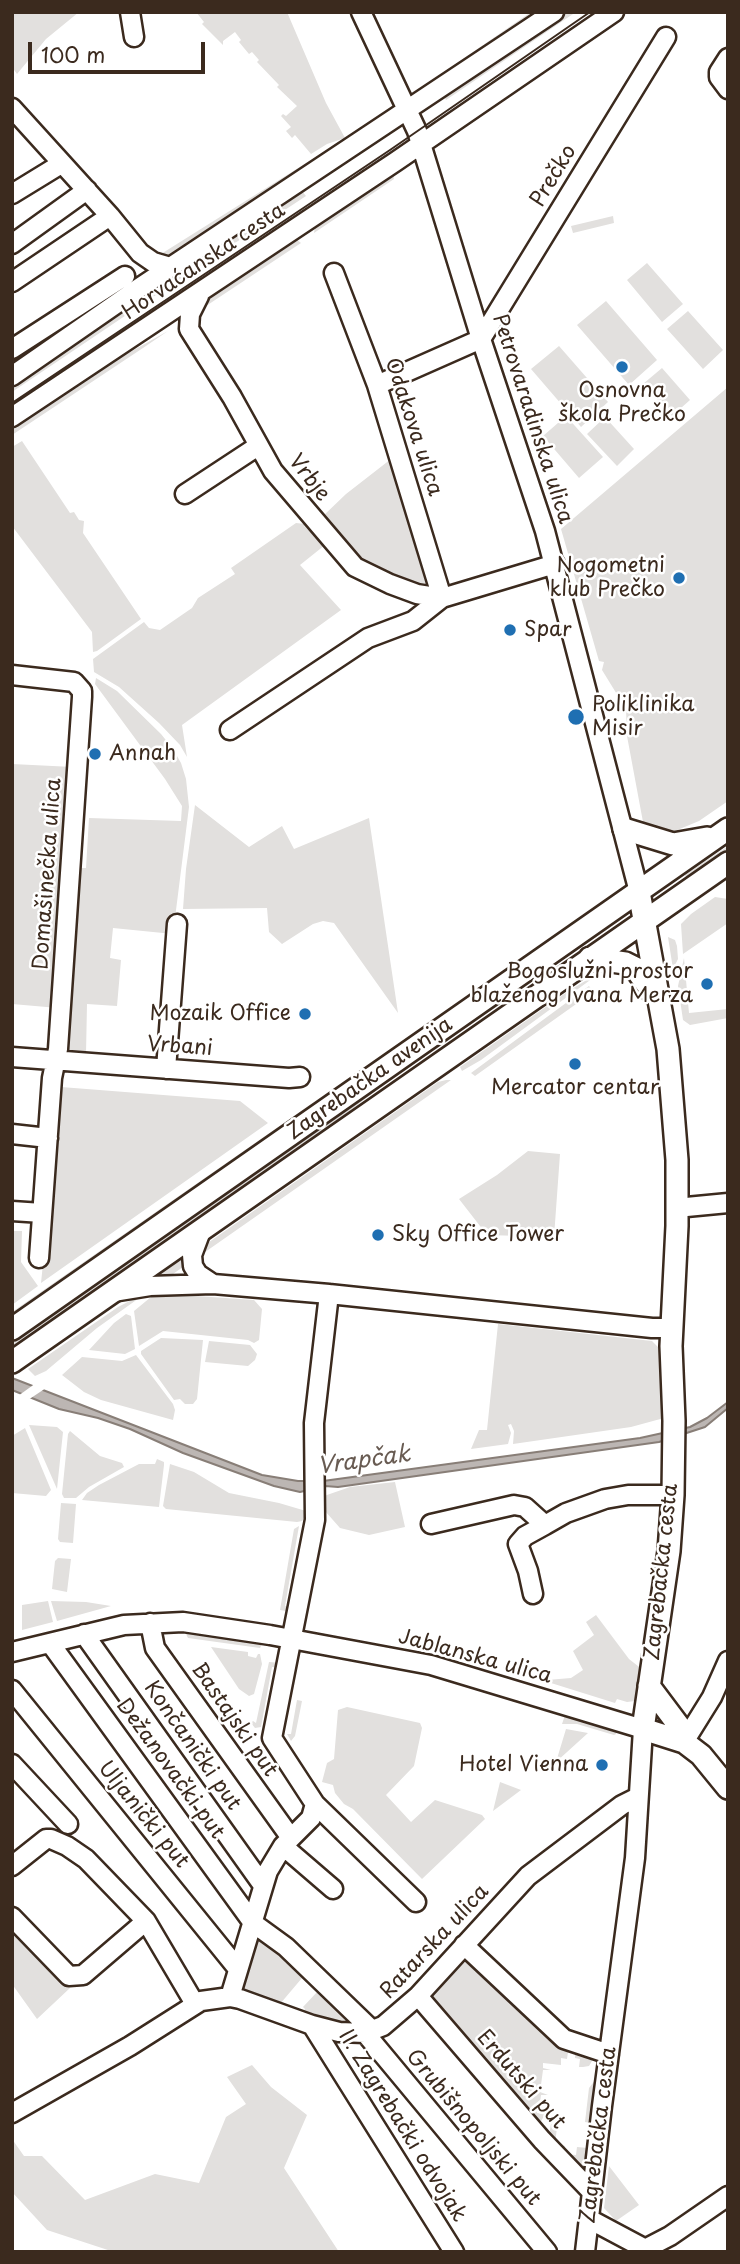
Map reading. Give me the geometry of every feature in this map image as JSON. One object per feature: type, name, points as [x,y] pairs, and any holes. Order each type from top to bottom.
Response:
[{"type":"main road","points":[[624,829],[673,844],[724,832]]},
{"type":"main road","name":"Zagrebačka avenija","points":[[12,1329],[724,832]]},
{"type":"main road","name":"Zagrebačka avenija","points":[[12,1362],[728,863]]},
{"type":"main road","name":"Zagrebačka cesta","points":[[639,891],[668,1049],[676,1135],[672,1328],[673,1495],[669,1551],[643,1729]]},
{"type":"main road","points":[[590,958],[625,963],[635,968],[660,1002]]},
{"type":"main road","points":[[649,1686],[682,1730],[684,1742]]},
{"type":"main road","points":[[643,1729],[684,1742],[701,1755],[728,1788]]},
{"type":"street","points":[[130,12],[134,37]]},
{"type":"street","name":"Petrovaradinska ulica","points":[[360,12],[421,144],[481,339],[555,564],[639,891]]},
{"type":"street","name":"Horvaćanska cesta","points":[[12,376],[170,267],[554,12]]},
{"type":"street","name":"Horvaćanska cesta","points":[[12,417],[614,12]]},
{"type":"street","name":"Prečko","points":[[481,339],[666,37]]},
{"type":"street","points":[[728,58],[719,72],[719,77],[728,89]]},
{"type":"street","points":[[12,108],[140,253],[153,262],[170,267]]},
{"type":"street","points":[[12,194],[61,164]]},
{"type":"street","points":[[12,244],[87,190]]},
{"type":"street","points":[[12,282],[110,216]]},
{"type":"street","points":[[139,288],[145,270],[140,253]]},
{"type":"street","name":"Odakova ulica","points":[[334,273],[377,385],[442,598]]},
{"type":"street","points":[[12,349],[125,276]]},
{"type":"street","points":[[142,332],[163,326],[189,329],[190,314],[204,290]]},
{"type":"street","name":"Vrbje","points":[[189,329],[232,397],[273,471],[355,567],[417,594],[442,598]]},
{"type":"street","points":[[377,385],[481,339]]},
{"type":"street","points":[[185,494],[258,446]]},
{"type":"street","name":"Vrbje","points":[[230,730],[368,638],[413,621],[442,598],[555,564]]},
{"type":"street","name":"Domašinečka ulica","points":[[12,675],[74,681],[82,691],[76,803],[55,1060]]},
{"type":"street","points":[[166,1069],[177,924]]},
{"type":"street","name":"Vrbani","points":[[12,1057],[300,1077]]},
{"type":"street","points":[[39,1258],[55,1060]]},
{"type":"street","points":[[12,1134],[48,1138]]},
{"type":"street","points":[[676,1208],[728,1203]]},
{"type":"street","points":[[12,1211],[42,1213]]},
{"type":"street","points":[[201,1231],[192,1255],[193,1266],[198,1274],[213,1284]]},
{"type":"street","points":[[113,1292],[150,1286],[213,1284],[672,1328]]},
{"type":"street","points":[[230,1997],[262,1884],[287,1842],[311,1818],[315,1804],[272,1738],[313,1533],[316,1498],[314,1423],[329,1294]]},
{"type":"street","points":[[533,1594],[518,1544],[525,1536],[566,1513],[605,1499],[628,1495],[673,1495]]},
{"type":"street","points":[[431,1524],[514,1505],[524,1507],[545,1525]]},
{"type":"street","name":"Jablanska ulica","points":[[12,1652],[124,1625],[183,1622],[431,1665],[643,1729]]},
{"type":"street","name":"Bastajski put","points":[[150,1623],[155,1648],[287,1842],[333,1889]]},
{"type":"street","name":"Končanički put","points":[[84,1633],[262,1884]]},
{"type":"street","name":"Dežanovački put","points":[[50,1643],[253,1923]]},
{"type":"street","points":[[684,1742],[712,1697],[728,1661]]},
{"type":"street","name":"Uljanički put","points":[[12,1690],[238,1969]]},
{"type":"street","name":"Zagrebačka cesta","points":[[585,2252],[632,1887],[643,1729]]},
{"type":"street","points":[[12,1764],[68,1824]]},
{"type":"street","name":"Ratarska ulica","points":[[369,2032],[393,2019],[418,1996],[528,1876],[606,1817],[638,1797]]},
{"type":"street","name":"Ratarska ulica","points":[[315,1804],[416,1902]]},
{"type":"street","points":[[606,1817],[618,1818],[637,1830]]},
{"type":"street","points":[[12,1866],[46,1839],[51,1839],[86,1858],[146,1921],[195,2004]]},
{"type":"street","points":[[12,1917],[69,1976],[83,1975],[146,1921]]},
{"type":"street","name":"Grubišnopoljski put","points":[[253,1923],[286,1947],[369,2032],[547,2252]]},
{"type":"street","points":[[464,1945],[564,2039],[609,2054]]},
{"type":"street","name":"Erdutski put","points":[[418,1996],[542,2140],[592,2192]]},
{"type":"street","points":[[12,2113],[130,2046],[201,2001],[230,1997],[312,2025],[340,2032],[369,2032]]},
{"type":"street","name":"II. Zagrebački odvojak","points":[[312,2025],[454,2252]]},
{"type":"street","points":[[589,2219],[648,2250],[728,2196]]},
{"type":"shaded area","points":[[12,12],[79,12],[46,39],[17,74],[12,67]]},
{"type":"shaded area","points":[[196,12],[287,12],[326,103],[345,138],[327,144],[311,154],[295,135],[292,138],[286,131],[291,127],[281,116],[286,116],[297,106],[277,87],[279,85],[257,62],[259,60],[252,52],[249,54],[235,32],[223,41],[223,45],[202,24],[204,22]]},
{"type":"shaded area","points":[[531,12],[541,12],[437,82],[438,76]]},
{"type":"shaded area","points":[[566,12],[576,12],[446,100],[445,98]]},
{"type":"shaded area","points":[[346,145],[170,259],[153,259],[330,148]]},
{"type":"shaded area","points":[[386,154],[387,156],[177,301],[174,297]]},
{"type":"shaded area","points":[[393,174],[394,179],[314,233],[315,227]]},
{"type":"shaded area","points":[[302,191],[306,196],[167,288],[165,284]]},
{"type":"shaded area","points":[[613,216],[614,223],[573,233],[571,226]]},
{"type":"shaded area","points":[[296,239],[301,243],[194,314],[204,298]]},
{"type":"shaded area","points":[[647,263],[683,304],[662,322],[627,280]]},
{"type":"shaded area","points":[[141,274],[141,277],[12,371],[12,361]]},
{"type":"shaded area","points":[[160,288],[162,291],[12,392],[12,387]]},
{"type":"shaded area","points":[[606,301],[657,360],[629,385],[577,325]]},
{"type":"shaded area","points":[[165,303],[168,306],[12,411],[12,405]]},
{"type":"shaded area","points":[[688,311],[723,350],[703,369],[667,329]]},
{"type":"shaded area","points":[[168,331],[12,435],[12,427],[105,366]]},
{"type":"shaded area","points":[[559,346],[608,402],[581,427],[531,369]]},
{"type":"shaded area","points":[[662,368],[690,400],[672,416],[643,384]]},
{"type":"shaded area","points":[[728,387],[728,801],[699,821],[658,838],[643,822],[627,736],[626,709],[602,670],[604,662],[599,661],[561,529]]},
{"type":"shaded area","points":[[566,416],[603,457],[579,478],[543,436]]},
{"type":"shaded area","points":[[605,417],[634,449],[617,466],[587,434]]},
{"type":"shaded area","points":[[22,441],[70,513],[74,512],[79,520],[84,521],[83,533],[141,619],[97,651],[93,652],[92,632],[12,526],[12,447]]},
{"type":"shaded area","points":[[391,459],[429,580],[426,585],[420,587],[362,564],[322,517],[346,494]]},
{"type":"shaded area","points":[[296,523],[305,524],[304,526],[325,545],[300,565],[341,610],[182,725],[187,757],[180,745],[159,723],[119,687],[94,672],[93,659],[144,622],[149,628],[160,630],[192,608],[198,598],[235,574],[231,568]]},
{"type":"shaded area","points":[[96,678],[117,691],[173,749],[186,779],[189,807],[173,934],[113,928],[110,958],[121,960],[117,1006],[87,1004],[86,1054],[62,1053],[71,931],[75,929],[79,817],[84,818],[81,868],[86,868],[89,818],[181,821],[182,806],[95,684]]},
{"type":"shaded area","points":[[12,764],[73,767],[58,1008],[12,1004]]},
{"type":"shaded area","points":[[195,805],[249,847],[282,826],[294,849],[369,818],[398,1013],[334,923],[323,921],[313,924],[282,944],[269,932],[267,908],[183,909]]},
{"type":"shaded area","points":[[728,846],[728,850],[687,879],[685,875]]},
{"type":"shaded area","points":[[715,897],[728,899],[728,923],[683,954],[681,924]]},
{"type":"shaded area","points":[[606,925],[609,928],[392,1078],[320,1134],[12,1349],[12,1343]]},
{"type":"shaded area","points":[[668,937],[675,940],[677,946],[678,959],[673,969]]},
{"type":"shaded area","points":[[684,958],[689,1013],[728,1009],[728,1018],[690,1025],[683,1020],[678,986]]},
{"type":"shaded area","points":[[608,967],[462,1071],[460,1067],[567,992]]},
{"type":"shaded area","points":[[589,986],[593,992],[475,1076],[471,1073]]},
{"type":"shaded area","points":[[451,1080],[198,1257],[202,1247],[438,1082]]},
{"type":"shaded area","points":[[61,1087],[240,1101],[268,1123],[41,1283]]},
{"type":"shaded area","points":[[314,1102],[283,1128],[12,1318],[12,1312]]},
{"type":"shaded area","points":[[528,1151],[560,1154],[554,1237],[487,1235],[459,1199]]},
{"type":"shaded area","points":[[12,1231],[22,1231],[21,1262],[38,1286],[12,1305]]},
{"type":"shaded area","points":[[185,1255],[187,1264],[166,1279],[153,1278]]},
{"type":"shaded area","points":[[149,1291],[97,1328],[46,1371],[35,1376],[28,1369],[118,1307]]},
{"type":"shaded area","points":[[168,1294],[254,1300],[262,1309],[259,1340],[254,1343],[248,1340],[163,1331],[139,1346],[134,1311],[151,1297]]},
{"type":"shaded area","points":[[126,1314],[131,1316],[135,1349],[125,1354],[89,1350],[114,1323]]},
{"type":"shaded area","points":[[498,1324],[652,1341],[658,1347],[660,1356],[664,1418],[631,1427],[513,1444],[514,1431],[511,1424],[508,1425],[511,1433],[508,1444],[471,1449],[479,1430],[487,1430]]},
{"type":"shaded area","points":[[161,1338],[203,1340],[197,1399],[193,1404],[185,1404],[180,1399],[174,1400],[141,1354],[141,1351]]},
{"type":"shaded area","points":[[209,1341],[250,1345],[257,1354],[255,1360],[248,1366],[205,1362]]},
{"type":"shaded area","points":[[136,1355],[173,1404],[173,1420],[101,1400],[84,1392],[62,1375],[82,1357],[122,1361]]},
{"type":"shaded area","points":[[12,1378],[262,1475],[298,1481],[323,1481],[640,1438],[690,1427],[728,1402],[728,1408],[705,1427],[659,1442],[338,1487],[325,1486],[300,1492],[274,1486],[183,1453],[130,1429],[59,1409],[12,1390]]},
{"type":"shaded area","points":[[29,1425],[57,1427],[63,1432],[57,1489]]},
{"type":"shaded area","points":[[25,1428],[51,1490],[46,1496],[12,1493],[12,1436]]},
{"type":"shaded area","points":[[70,1431],[100,1456],[122,1463],[124,1467],[89,1487],[76,1498],[64,1498],[62,1494]]},
{"type":"shaded area","points":[[157,1459],[164,1462],[159,1507],[82,1500],[99,1485],[139,1464],[155,1464]]},
{"type":"shaded area","points":[[170,1464],[194,1472],[229,1493],[306,1511],[305,1517],[297,1522],[166,1509],[163,1506]]},
{"type":"shaded area","points":[[395,1482],[405,1527],[369,1535],[340,1528],[325,1511],[324,1496],[350,1487]]},
{"type":"shaded area","points":[[61,1503],[76,1504],[73,1543],[60,1542],[58,1539]]},
{"type":"shaded area","points":[[299,1526],[285,1606],[293,1609],[292,1612],[280,1610],[294,1529]]},
{"type":"shaded area","points":[[58,1558],[71,1559],[67,1592],[52,1589],[55,1561]]},
{"type":"shaded area","points":[[48,1601],[53,1622],[22,1630],[22,1605]]},
{"type":"shaded area","points":[[51,1601],[86,1602],[111,1606],[57,1621]]},
{"type":"shaded area","points":[[596,1615],[629,1659],[643,1670],[638,1698],[635,1701],[617,1699],[615,1703],[503,1668],[505,1665],[547,1680],[571,1678],[583,1670],[573,1651],[594,1635],[586,1622]]},
{"type":"shaded area","points":[[185,1632],[262,1644],[260,1648],[188,1638]]},
{"type":"shaded area","points":[[211,1647],[248,1652],[248,1656],[256,1658],[260,1654],[262,1664],[254,1694],[249,1696],[239,1689]]},
{"type":"shaded area","points":[[269,1662],[282,1663],[282,1668],[272,1667],[261,1727],[255,1728],[251,1723],[256,1723]]},
{"type":"shaded area","points":[[297,1700],[302,1701],[295,1736],[291,1741],[287,1734],[291,1734]]},
{"type":"shaded area","points":[[347,1707],[420,1723],[422,1728],[414,1766],[386,1795],[411,1822],[435,1800],[482,1815],[485,1819],[422,1879],[353,1809],[344,1804],[335,1793],[333,1785],[322,1782],[327,1763],[334,1759],[338,1710]]},
{"type":"shaded area","points":[[565,1715],[617,1731],[616,1734],[577,1724],[562,1724]]},
{"type":"shaded area","points":[[566,1729],[588,1733],[556,1762]]},
{"type":"shaded area","points":[[500,1782],[521,1790],[493,1811]]},
{"type":"shaded area","points":[[12,1924],[70,1988],[37,2019],[12,1984]]},
{"type":"shaded area","points":[[266,1937],[361,2024],[331,2022],[302,2013],[305,2009],[303,2007],[317,1992],[302,1978],[280,2004],[240,1990],[256,1941]]},
{"type":"shaded area","points":[[467,1960],[592,2061],[589,2066],[579,2067],[580,2059],[568,2052],[567,2059],[561,2058],[561,2065],[543,2063],[543,2068],[551,2070],[543,2070],[540,2092],[548,2095],[541,2095],[540,2103],[547,2105],[538,2106],[537,2113],[545,2114],[538,2127],[429,1997]]},
{"type":"shaded area","points":[[252,2065],[271,2087],[307,2115],[284,2168],[339,2252],[114,2252],[47,2230],[12,2192],[12,2139],[24,2156],[42,2156],[85,2200],[155,2174],[199,2183],[226,2117],[246,2104],[227,2077]]},
{"type":"shaded area","points":[[596,2079],[591,2123],[585,2122],[589,2088]]},
{"type":"shaded area","points":[[558,2119],[555,2144],[549,2137],[551,2123]]},
{"type":"shaded area","points":[[555,2144],[565,2146],[564,2154],[576,2155],[577,2147],[588,2148],[585,2178]]},
{"type":"shaded area","points":[[609,2166],[639,2205],[616,2221],[604,2208]]},
{"type":"pier","points":[[36,1383],[46,1388],[28,1400],[18,1396]]},
{"type":"tram line","points":[[12,403],[390,150],[590,12]]},
{"type":"place","name":"Osnovna škola Prečko","points":[[622,367]]},
{"type":"place","name":"Nogometni klub Prečko","points":[[679,578]]},
{"type":"place","name":"Spar","points":[[510,630]]},
{"type":"place","name":"Poliklinika Misir","points":[[576,717]]},
{"type":"place","name":"Annah","points":[[95,754]]},
{"type":"place","name":"Bogoslužni prostor blaženog Ivana Merza","points":[[707,984]]},
{"type":"place","name":"Mozaik Office","points":[[305,1014]]},
{"type":"place","name":"Mercator centar","points":[[575,1064]]},
{"type":"place","name":"Sky Office Tower","points":[[378,1235]]},
{"type":"place","name":"Hotel Vienna","points":[[602,1765]]},
{"type":"water label","name":"Vrapčak","points":[[364,1461]]}]
